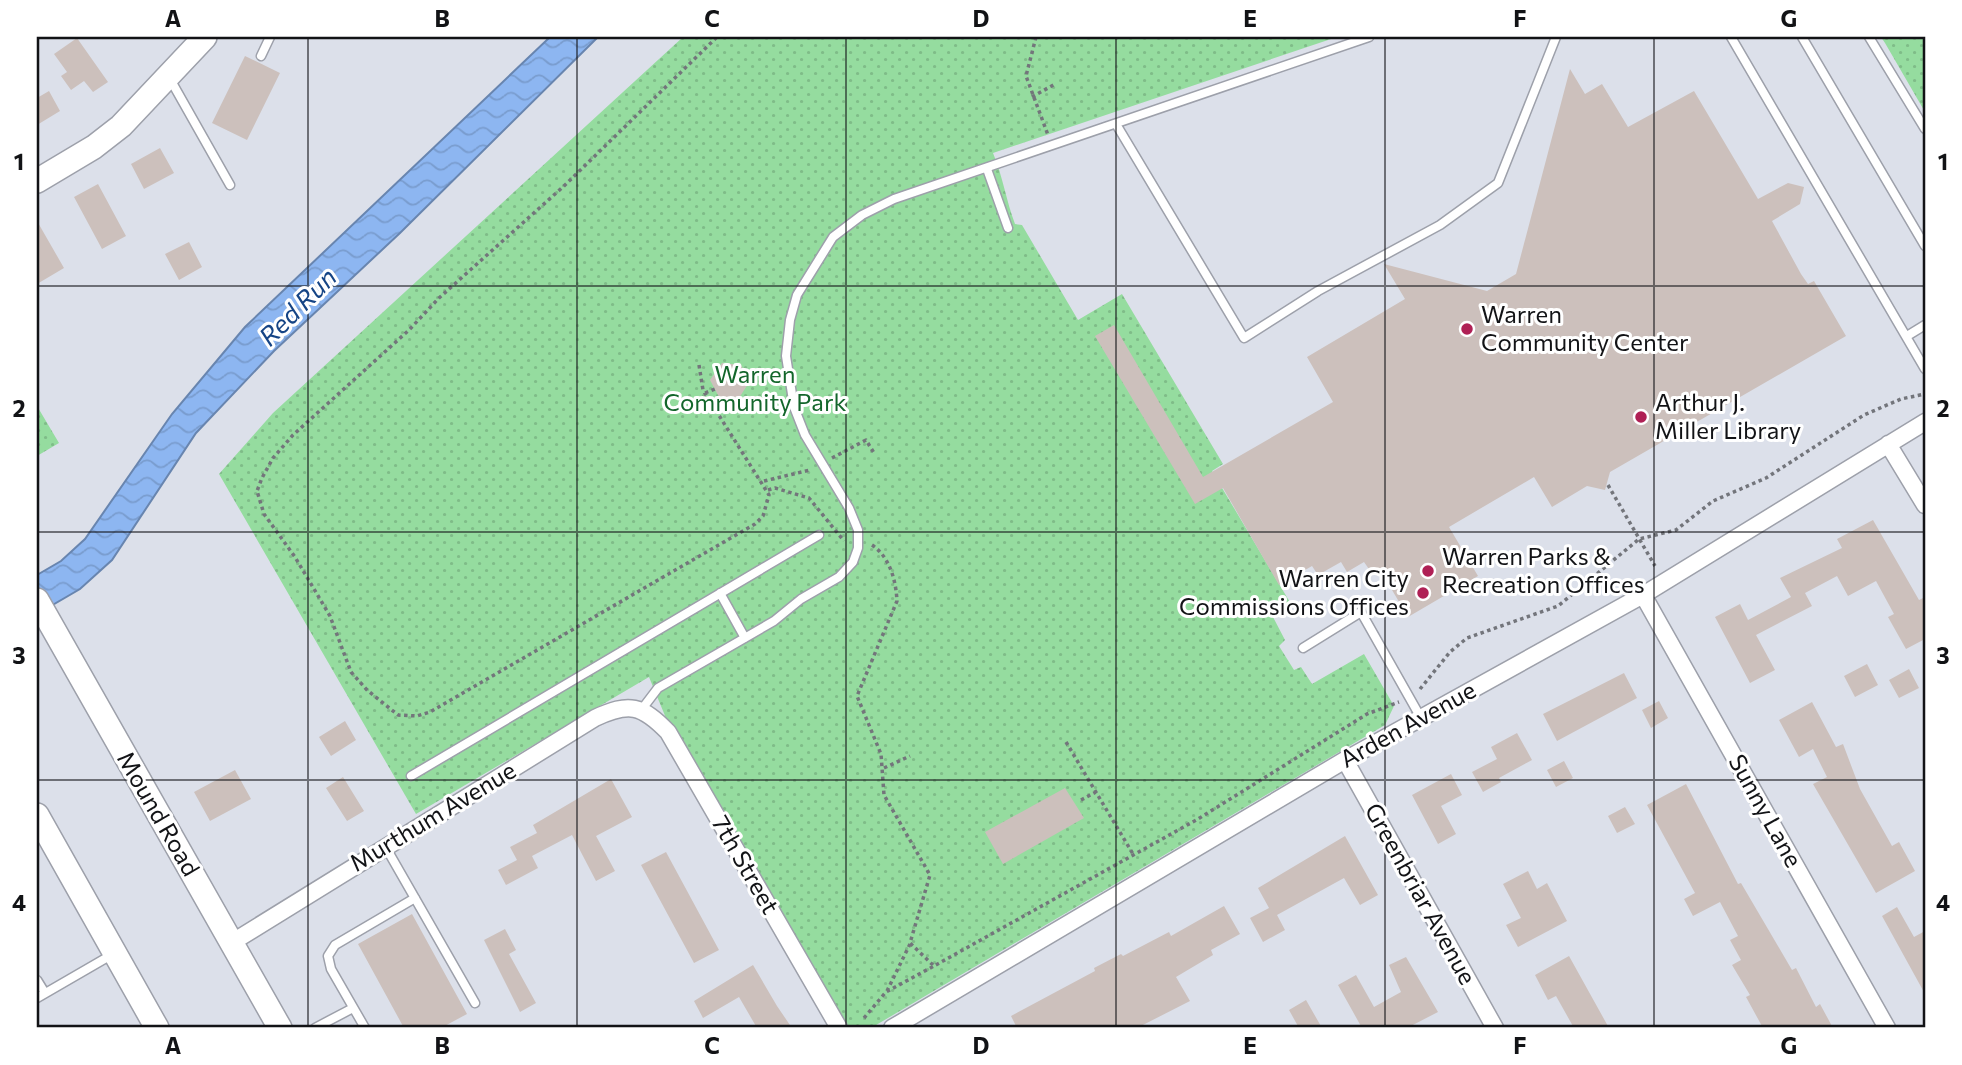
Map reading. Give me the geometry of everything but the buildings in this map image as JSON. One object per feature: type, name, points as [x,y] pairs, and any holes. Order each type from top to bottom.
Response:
[{"type":"main road","points":[[37,181],[94,147],[121,126],[205,37]]},
{"type":"main road","name":"Mound Road","points":[[37,600],[280,1028]]},
{"type":"main road","points":[[37,815],[157,1028]]},
{"type":"street","name":"Arden Avenue","points":[[892,1028],[1345,760],[1643,594],[1925,422]]},
{"type":"street","points":[[1888,443],[1925,505]]},
{"type":"street","name":"Sunny Lane","points":[[1643,594],[1887,1028]]},
{"type":"street","name":"Murthum Avenue","points":[[231,943],[595,718],[623,707],[642,709]]},
{"type":"street","name":"7th Street","points":[[642,709],[668,732],[839,1028]]},
{"type":"street","name":"Greenbriar Avenue","points":[[1345,760],[1493,1027]]},
{"type":"lane","points":[[261,56],[270,37]]},
{"type":"lane","points":[[642,709],[658,688],[774,621],[801,599],[839,577],[853,562],[858,544],[858,530],[849,508],[805,435],[794,407],[786,356],[790,320],[797,295],[833,237],[862,215],[894,199],[1370,37]]},
{"type":"lane","points":[[1116,124],[1244,338],[1318,291],[1440,225],[1497,183],[1556,37]]},
{"type":"lane","points":[[1731,37],[1925,369]]},
{"type":"lane","points":[[1802,37],[1925,246]]},
{"type":"lane","points":[[1869,37],[1925,129]]},
{"type":"lane","points":[[168,76],[230,185]]},
{"type":"lane","points":[[987,169],[1008,228]]},
{"type":"lane","points":[[1907,336],[1925,325]]},
{"type":"lane","points":[[411,776],[819,535]]},
{"type":"lane","points":[[720,593],[745,638]]},
{"type":"lane","points":[[1303,648],[1361,612],[1421,718]]},
{"type":"lane","points":[[385,846],[475,1003]]},
{"type":"lane","points":[[365,1028],[331,969],[328,956],[335,945],[415,898]]},
{"type":"lane","points":[[37,980],[41,996],[115,953]]},
{"type":"lane","points":[[315,1028],[353,1008]]},
{"type":"path","points":[[699,365],[699,378],[705,393],[768,491],[768,504],[755,524],[430,712],[406,716],[385,706],[351,671],[330,616],[295,557],[264,514],[257,491],[273,458],[293,435],[409,330],[439,298],[564,186],[717,37]]},
{"type":"path","points":[[1036,37],[1026,76],[1052,147]]},
{"type":"path","points":[[1032,97],[1055,84]]},
{"type":"path","points":[[705,393],[715,388]]},
{"type":"path","points":[[886,992],[1209,813],[1367,714],[1418,692],[1450,652],[1467,638],[1558,606],[1639,539],[1676,530],[1713,501],[1766,478],[1864,415],[1901,399],[1925,394]]},
{"type":"path","points":[[1608,485],[1656,568]]},
{"type":"path","points":[[768,491],[775,488],[808,498],[840,538],[879,550],[885,557],[897,590],[894,614],[857,696],[881,754],[884,795],[930,875],[910,943],[886,992],[864,1018]]},
{"type":"path","points":[[1066,743],[1133,854]]},
{"type":"path","points":[[883,768],[911,756]]},
{"type":"path","points":[[1081,800],[1096,792]]},
{"type":"path","points":[[910,943],[934,966]]},
{"type":"green space","name":"Warren Community Park","points":[[683,37],[1337,37],[993,153],[1015,224],[1022,225],[1078,320],[1122,294],[1223,464],[1212,471],[1291,604],[1273,617],[1285,640],[1279,646],[1294,670],[1301,667],[1312,684],[1364,654],[1394,706],[1385,725],[871,1028],[848,1028],[841,1023],[668,723],[649,677],[416,814],[219,474],[273,413]]},
{"type":"green space","points":[[1881,37],[1925,37],[1925,112],[1885,43]]},
{"type":"green space","points":[[37,406],[59,443],[37,456]]},
{"type":"water","name":"Red Run","points":[[550,37],[598,37],[400,233],[274,351],[196,433],[112,560],[80,589],[37,614],[37,575],[61,561],[85,539],[172,414],[245,327]]},
{"type":"place","name":"Warren Community Center","points":[[1467,329]]},
{"type":"place","name":"Arthur J. Miller Library","points":[[1641,417]]},
{"type":"place","name":"Warren Parks & Recreation Offices","points":[[1428,571]]},
{"type":"place","name":"Warren City Commissions Offices","points":[[1423,593]]}]
